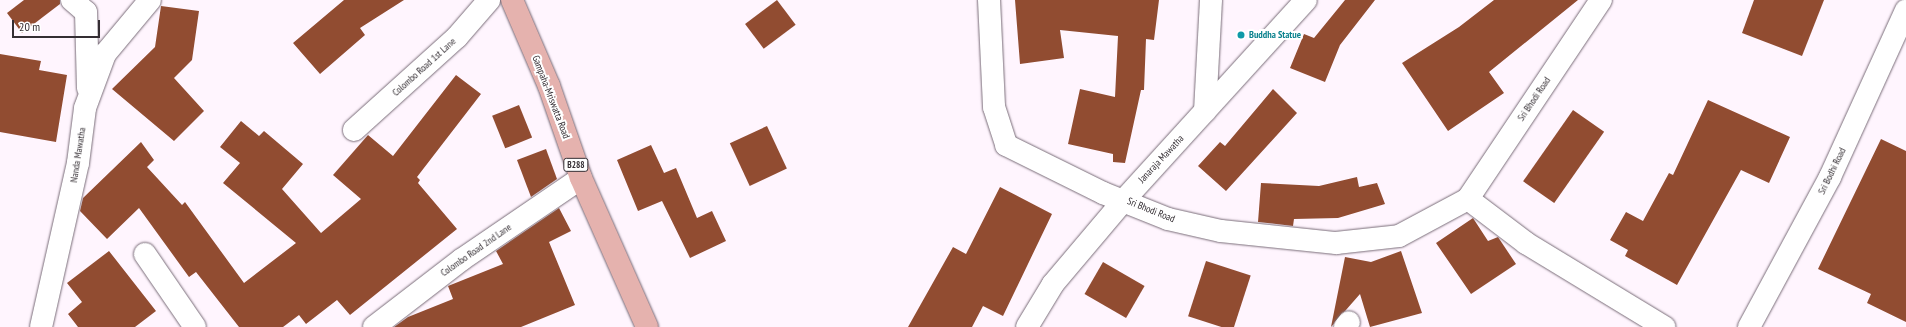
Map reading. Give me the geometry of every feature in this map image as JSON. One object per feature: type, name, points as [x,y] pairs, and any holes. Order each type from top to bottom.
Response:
[{"type":"main road","name":"Gampaha-Mriswatta Road","points":[[512,0],[549,86],[581,178],[647,327]]},
{"type":"street","points":[[72,0],[86,12],[88,99]]},
{"type":"street","name":"Nanda Mawatha","points":[[42,327],[78,163],[88,99],[105,54],[150,0]]},
{"type":"street","name":"Colombo Road 1st Lane","points":[[354,130],[457,37],[489,0]]},
{"type":"street","name":"Sri Bhodi Road","points":[[989,0],[994,107],[1006,146],[1045,167],[1168,219],[1221,231],[1336,243],[1399,236],[1468,199],[1601,0]]},
{"type":"street","points":[[1205,111],[1211,0]]},
{"type":"street","name":"Janaraja Mawatha","points":[[1027,327],[1053,284],[1124,200],[1306,0]]},
{"type":"street","name":"Sri Bodhi Road","points":[[1749,327],[1830,177],[1906,10]]},
{"type":"street","name":"Colombo Road 2nd Lane","points":[[374,327],[461,260],[581,178]]},
{"type":"street","points":[[1468,199],[1526,243],[1664,327]]},
{"type":"street","points":[[145,254],[195,327]]},
{"type":"building","points":[[24,0],[60,0],[60,4],[22,33],[7,13]]},
{"type":"building","points":[[344,0],[404,0],[360,28],[365,35],[320,74],[293,43]]},
{"type":"building","points":[[777,0],[796,25],[764,49],[745,24]]},
{"type":"building","points":[[1015,0],[1159,0],[1154,40],[1146,39],[1144,90],[1141,90],[1125,163],[1113,162],[1113,154],[1068,144],[1080,89],[1115,97],[1118,36],[1060,30],[1064,58],[1020,64]]},
{"type":"building","points":[[1345,0],[1375,0],[1340,45],[1325,82],[1290,68],[1304,34],[1314,38]]},
{"type":"building","points":[[1494,0],[1578,0],[1489,72],[1504,93],[1448,131],[1402,63],[1459,27]]},
{"type":"building","points":[[1754,0],[1824,0],[1802,56],[1742,33]]},
{"type":"building","points":[[161,6],[199,11],[192,60],[174,78],[204,111],[174,141],[112,89],[155,47]]},
{"type":"building","points":[[0,54],[41,61],[39,70],[67,75],[56,142],[0,132]]},
{"type":"building","points":[[456,75],[481,94],[417,177],[420,180],[418,183],[457,229],[350,315],[337,300],[306,324],[299,315],[283,327],[239,327],[196,272],[189,277],[139,208],[107,239],[80,211],[83,198],[141,142],[154,160],[147,167],[182,205],[185,202],[244,283],[296,243],[223,183],[240,163],[220,147],[241,121],[259,136],[264,131],[303,164],[282,189],[321,233],[361,199],[333,175],[368,135],[393,156]]},
{"type":"building","points":[[1273,89],[1297,113],[1226,191],[1198,166],[1220,142],[1225,146]]},
{"type":"building","points":[[1708,100],[1790,137],[1769,183],[1741,170],[1677,285],[1625,256],[1628,250],[1610,240],[1626,212],[1643,221],[1669,173],[1673,175]]},
{"type":"building","points":[[519,105],[532,137],[505,148],[492,116]]},
{"type":"building","points":[[1573,110],[1604,132],[1554,203],[1523,181]]},
{"type":"building","points":[[767,126],[787,169],[750,186],[730,143]]},
{"type":"building","points":[[1881,139],[1906,151],[1906,322],[1867,303],[1871,294],[1818,269]]},
{"type":"building","points":[[651,145],[664,173],[676,168],[697,218],[712,211],[726,241],[690,258],[662,201],[638,211],[617,160]]},
{"type":"building","points":[[546,149],[557,179],[531,197],[517,160]]},
{"type":"building","points":[[1357,177],[1359,187],[1377,183],[1385,204],[1338,218],[1294,219],[1293,226],[1258,222],[1261,183],[1319,186]]},
{"type":"building","points":[[1000,187],[1052,214],[1003,316],[983,306],[972,327],[908,327],[953,247],[966,254]]},
{"type":"building","points":[[559,208],[571,231],[549,242],[575,305],[521,327],[394,327],[408,317],[453,299],[448,286],[503,264],[496,251]]},
{"type":"building","points":[[1473,218],[1488,241],[1498,237],[1516,264],[1471,294],[1436,243]]},
{"type":"building","points":[[109,251],[156,311],[135,327],[78,327],[68,314],[82,302],[67,283]]},
{"type":"building","points":[[1401,251],[1422,313],[1370,327],[1360,294],[1331,327],[1345,257],[1371,262]]},
{"type":"building","points":[[1206,261],[1251,276],[1234,327],[1221,327],[1188,316]]},
{"type":"building","points":[[1103,262],[1145,286],[1126,318],[1084,294]]},
{"type":"place","name":"Buddha Statue","points":[[1241,35]]}]
